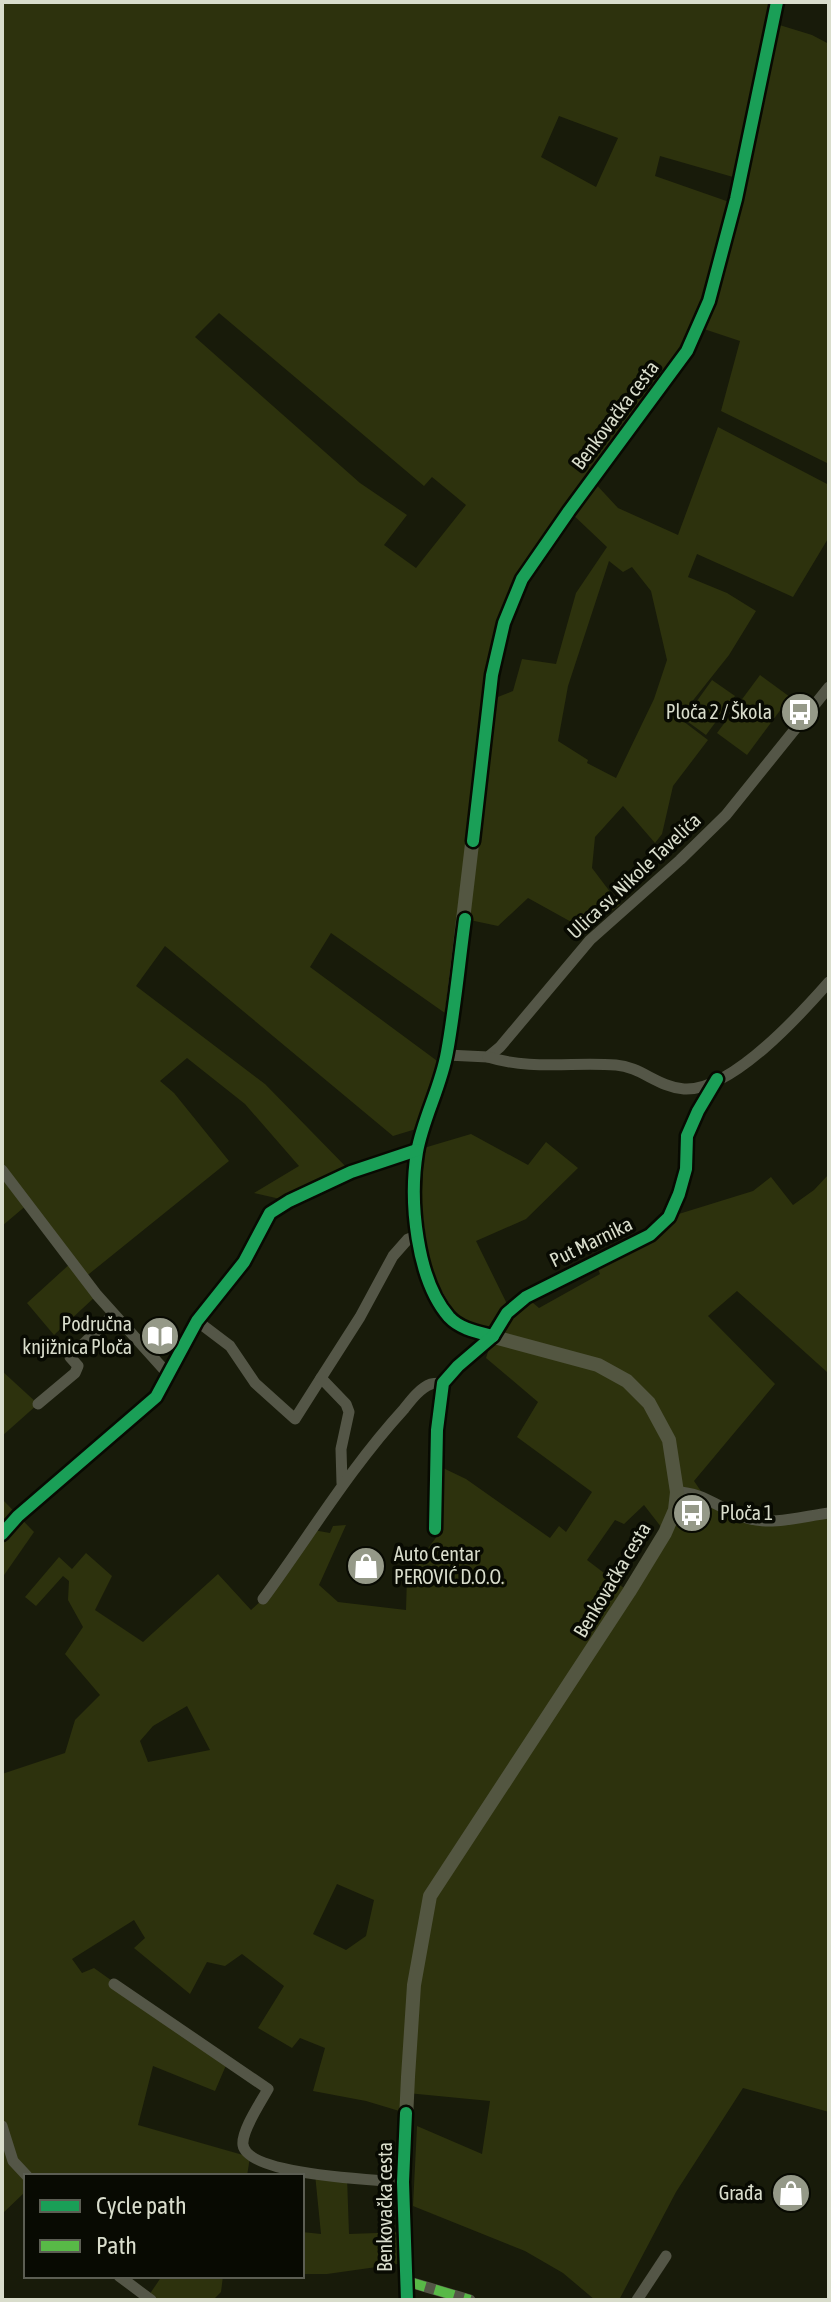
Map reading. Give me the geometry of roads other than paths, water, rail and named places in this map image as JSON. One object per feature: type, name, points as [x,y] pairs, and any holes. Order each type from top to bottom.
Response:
[{"type":"main road","name":"Benkovačka cesta","points":[[407,2300],[403,2182],[414,1985],[430,1896],[629,1592],[665,1533],[675,1510],[677,1492],[669,1440],[649,1403],[627,1381],[598,1365],[468,1330],[450,1319],[428,1281],[415,1207],[417,1150],[447,1055],[492,675],[504,623],[522,579],[663,386],[692,339],[709,301],[736,199],[777,2]]},
{"type":"street","name":"Ulica sv. Nikole Tavelića","points":[[488,1057],[512,1035],[562,970],[590,940],[726,815],[829,687]]},
{"type":"street","points":[[447,1055],[488,1057],[511,1064],[629,1066],[657,1083],[685,1089],[704,1086],[757,1054],[802,1013],[829,982]]},
{"type":"street","name":"Put Marnika","points":[[263,1599],[313,1530],[342,1483],[419,1392],[432,1383],[443,1383],[493,1336],[507,1313],[526,1297],[650,1235],[669,1217],[686,1169],[687,1136],[717,1079]]},
{"type":"street","points":[[2,1534],[18,1516],[156,1397],[197,1321],[244,1262],[270,1213],[351,1172],[417,1150]]},
{"type":"street","points":[[2,1170],[113,1315],[168,1374]]},
{"type":"street","points":[[197,1321],[230,1346],[255,1383],[295,1419],[360,1317],[393,1256],[408,1239],[418,1235]]},
{"type":"street","points":[[38,1404],[75,1373],[78,1366],[70,1357],[113,1315]]},
{"type":"street","points":[[321,1378],[346,1404],[349,1412],[341,1449],[342,1483]]},
{"type":"street","points":[[435,1529],[437,1430],[443,1383]]},
{"type":"street","points":[[677,1492],[694,1492],[749,1519],[770,1521],[829,1513]]},
{"type":"street","points":[[114,1984],[268,2089],[243,2136],[243,2148],[250,2157],[315,2174],[403,2182]]},
{"type":"street","points":[[2,2126],[13,2161],[25,2174]]},
{"type":"street","points":[[637,2300],[666,2256]]},
{"type":"street","points":[[122,2278],[151,2300]]},
{"type":"street","points":[[406,2281],[470,2300]]},
{"type":"place","name":"Ploča 2 / Škola","points":[[800,712]]},
{"type":"place","name":"Područna knjižnica Ploča","points":[[160,1336]]},
{"type":"place","name":"Ploča 1","points":[[692,1513]]},
{"type":"place","name":"Auto Centar PEROVIĆ D.O.O.","points":[[366,1566]]},
{"type":"place","name":"Građa","points":[[791,2193]]}]
